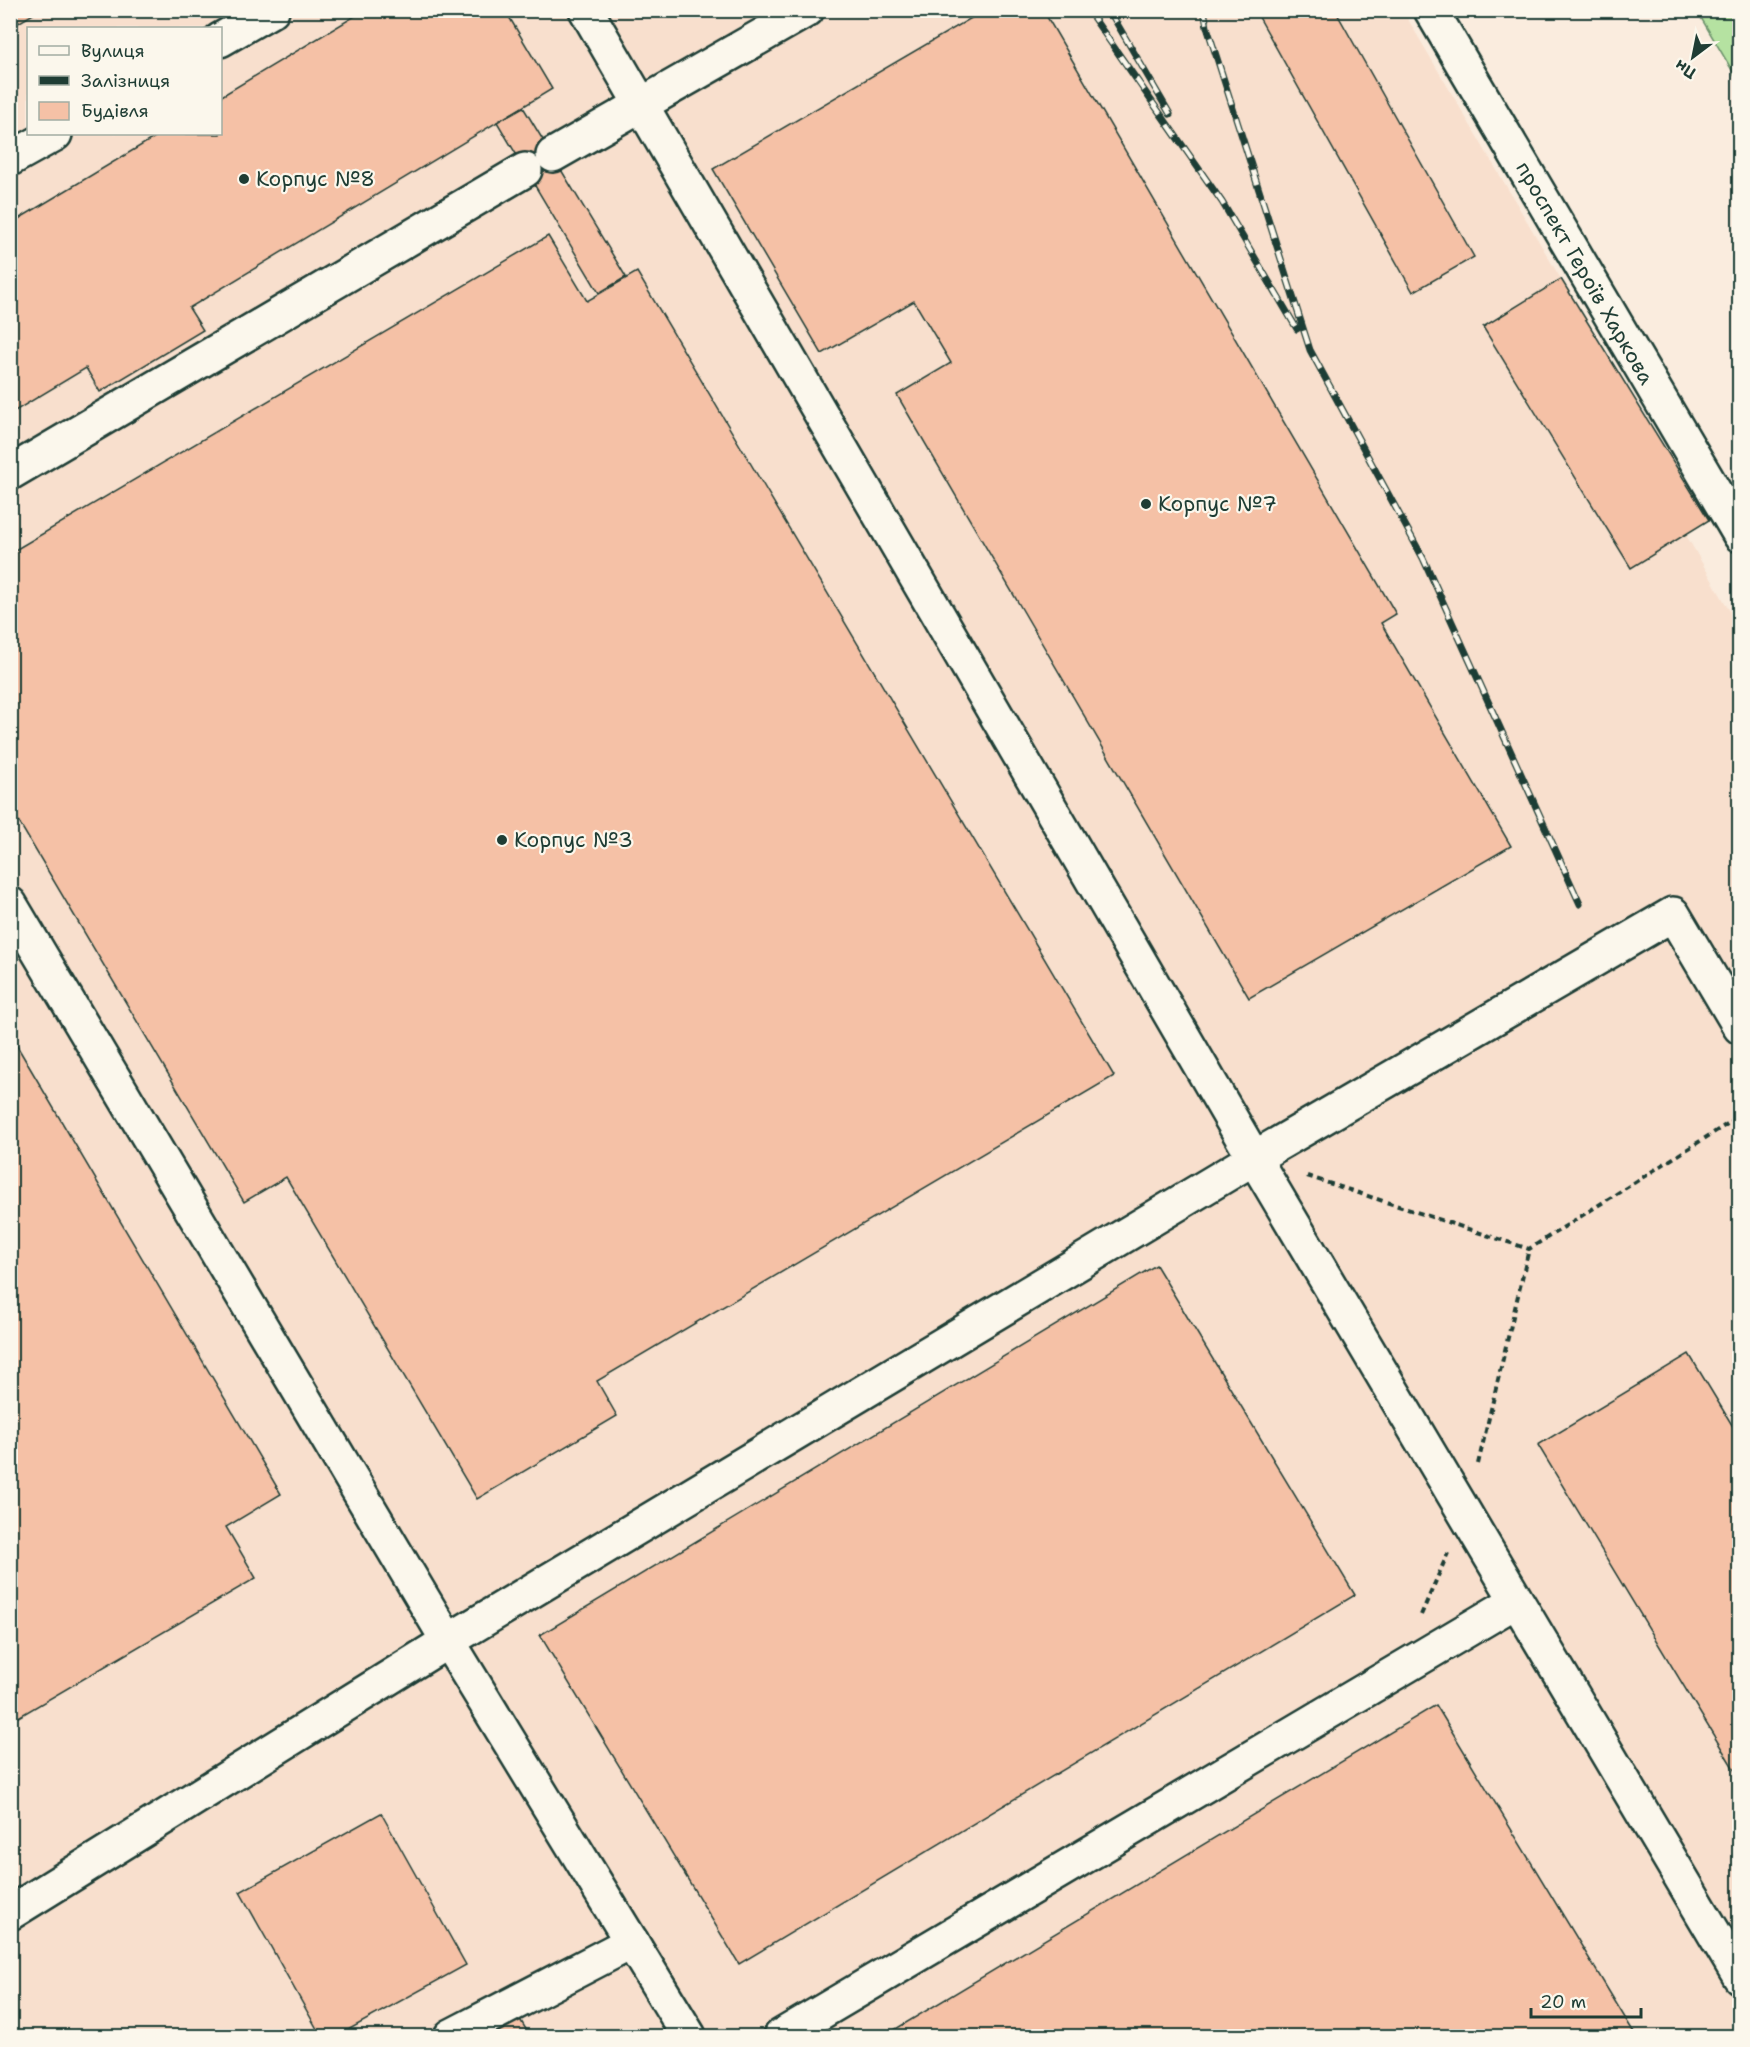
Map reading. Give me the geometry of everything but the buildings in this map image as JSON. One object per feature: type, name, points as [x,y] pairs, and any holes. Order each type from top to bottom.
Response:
[{"type":"street","points":[[222,39],[272,10]]},
{"type":"street","points":[[586,10],[1254,1158],[1740,1977]]},
{"type":"street","points":[[10,473],[539,163],[807,10]]},
{"type":"street","name":"проспект Героїв Харкова","points":[[1431,10],[1740,535]]},
{"type":"street","points":[[10,159],[54,135]]},
{"type":"street","points":[[10,904],[448,1641],[689,2037]]},
{"type":"street","points":[[10,1913],[448,1641],[1254,1158],[1673,915],[1740,1027]]},
{"type":"street","points":[[781,2037],[1516,1601]]},
{"type":"street","points":[[451,2037],[632,1941]]},
{"type":"path","points":[[1254,1158],[1528,1249],[1740,1116]]},
{"type":"shaded area","points":[[11,11],[1403,11],[1561,279],[1709,520],[1686,535],[1739,627],[1739,2036],[11,2036]]},
{"type":"green space","points":[[1697,11],[1739,11],[1739,82]]},
{"type":"railway","points":[[1088,10],[1222,202],[1297,329]]},
{"type":"railway","points":[[1109,10],[1170,114]]},
{"type":"railway","points":[[1204,10],[1207,27],[1310,350],[1423,558],[1580,904]]},
{"type":"place","name":"Корпус №8","points":[[244,179]]},
{"type":"place","name":"Корпус №7","points":[[1146,504]]},
{"type":"place","name":"Корпус №3","points":[[502,840]]}]
